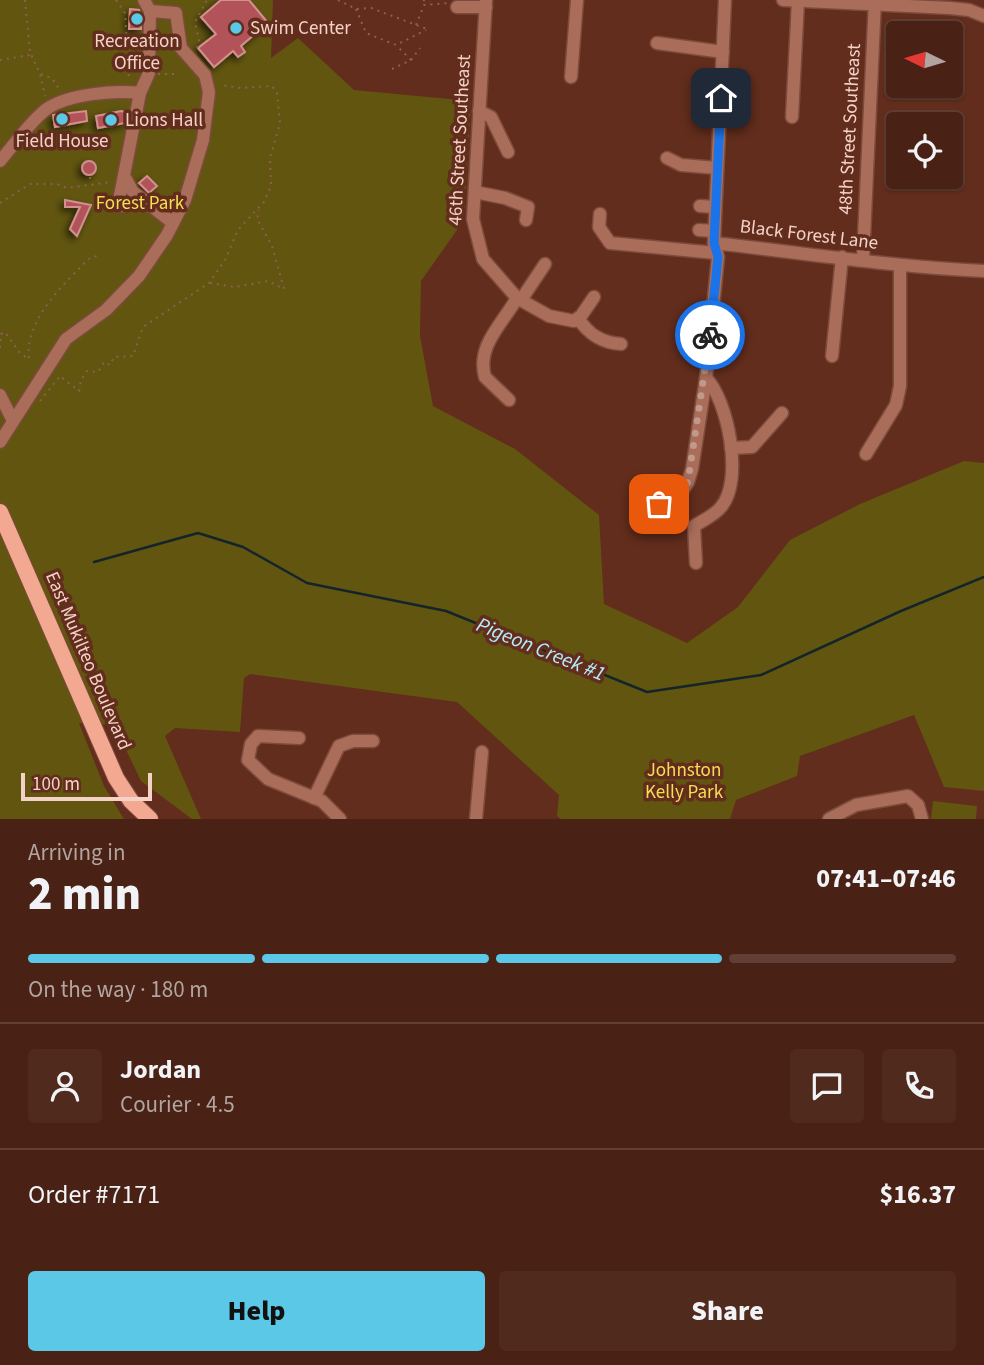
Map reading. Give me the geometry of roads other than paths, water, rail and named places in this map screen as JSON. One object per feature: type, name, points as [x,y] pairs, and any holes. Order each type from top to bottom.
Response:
[{"type":"main road","name":"East Mukilteo Boulevard","points":[[0,512],[116,778],[131,800],[150,819]]},
{"type":"street","points":[[571,77],[577,0]]},
{"type":"street","points":[[659,504],[678,498],[688,482],[706,377],[715,242],[725,0]]},
{"type":"street","points":[[783,0],[875,2],[969,10],[984,16]]},
{"type":"street","points":[[792,117],[798,1]]},
{"type":"street","name":"48th Street Southeast","points":[[863,259],[875,2]]},
{"type":"street","points":[[457,5],[486,4]]},
{"type":"street","name":"46th Street Southeast","points":[[486,4],[474,228],[483,258],[519,299],[563,321],[578,318]]},
{"type":"street","points":[[0,442],[12,419],[66,340],[106,310],[139,276],[173,223],[197,167],[208,112],[205,75],[181,48],[176,13],[147,6],[149,73],[135,93],[126,179],[118,206],[149,204]]},
{"type":"street","points":[[657,43],[723,52]]},
{"type":"street","points":[[0,161],[49,108],[80,97],[118,90],[135,93]]},
{"type":"street","points":[[479,111],[491,117],[508,152]]},
{"type":"street","points":[[667,158],[681,165],[717,168]]},
{"type":"street","points":[[126,179],[133,192],[173,223]]},
{"type":"street","points":[[475,192],[505,198],[527,207],[526,220]]},
{"type":"street","points":[[700,206],[715,207]]},
{"type":"street","points":[[600,214],[599,227],[610,243],[715,242]]},
{"type":"street","points":[[699,230],[715,242]]},
{"type":"street","name":"Black Forest Lane","points":[[715,242],[863,259],[900,267],[984,271]]},
{"type":"street","points":[[832,356],[842,257]]},
{"type":"street","points":[[509,400],[485,377],[482,356],[485,345],[545,264]]},
{"type":"street","points":[[866,454],[896,405],[900,386],[900,267]]},
{"type":"street","points":[[594,297],[578,318],[596,338],[608,344],[621,344]]},
{"type":"street","points":[[696,563],[694,526],[721,508],[727,495],[731,448],[717,393],[706,377]]},
{"type":"street","points":[[0,395],[12,419]]},
{"type":"street","points":[[731,448],[752,447],[782,414]]},
{"type":"street","points":[[299,738],[258,736],[251,744],[248,761],[268,779],[323,801],[340,819]]},
{"type":"street","points":[[314,797],[339,746],[345,742],[373,741]]},
{"type":"street","points":[[476,819],[482,752]]},
{"type":"street","points":[[830,819],[856,805],[908,796],[918,805],[922,819]]},
{"type":"waterway","name":"Pigeon Creek #1","points":[[94,562],[198,533],[243,547],[307,583],[446,611],[647,692],[761,675],[901,611],[984,577]]},
{"type":"place","name":"Recreation Office","points":[[137,19]]},
{"type":"place","name":"Swim Center","points":[[236,28]]},
{"type":"place","name":"Field House","points":[[62,119]]},
{"type":"place","name":"Lions Hall","points":[[111,120]]},
{"type":"park label","name":"Forest Park","points":[[140,203]]},
{"type":"park label","name":"Johnston Kelly Park","points":[[684,781]]}]
